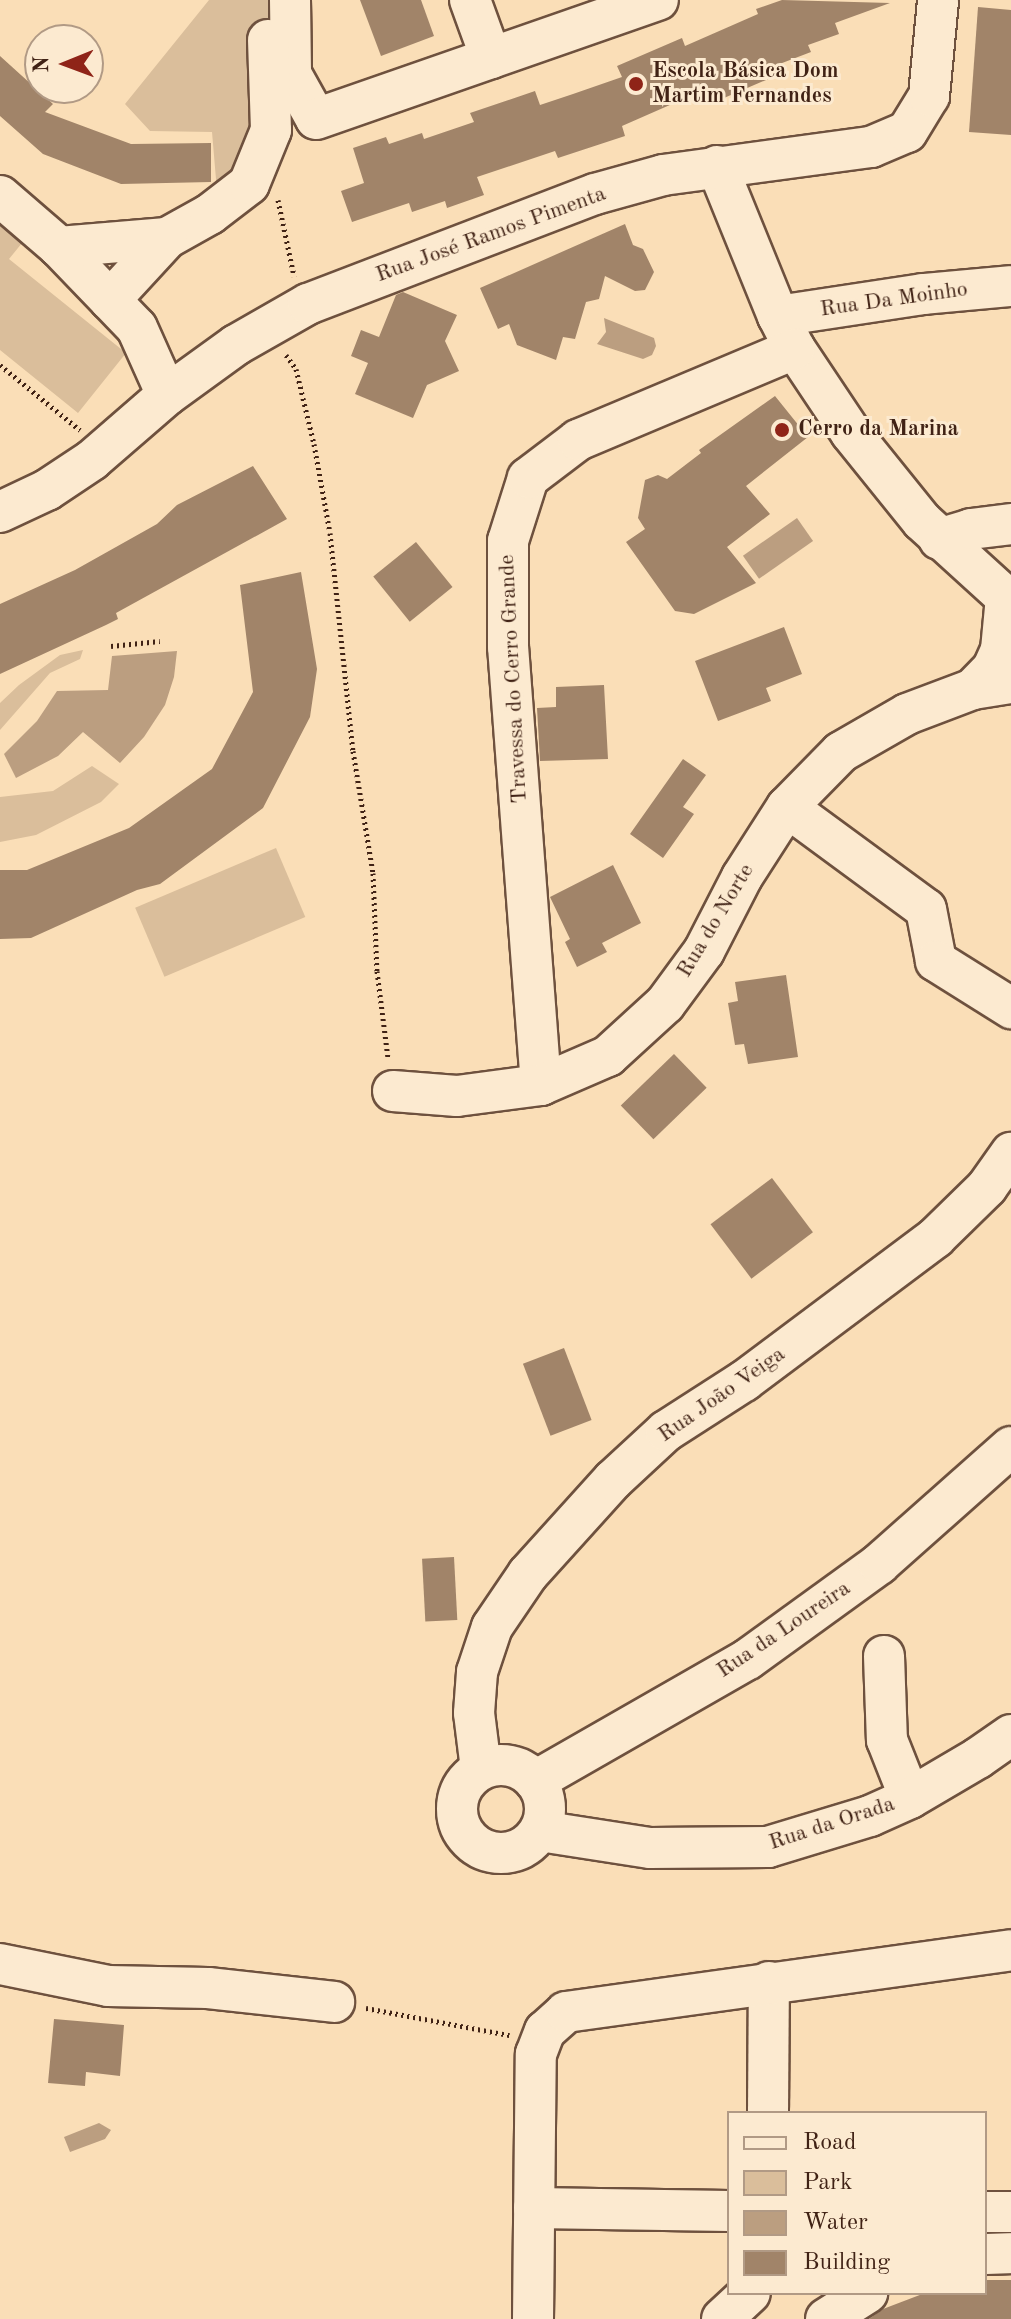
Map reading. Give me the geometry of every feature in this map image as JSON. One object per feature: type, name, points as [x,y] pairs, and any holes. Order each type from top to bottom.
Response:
[{"type":"street","points":[[110,300],[167,238],[210,214],[249,184],[271,130],[267,0]]},
{"type":"street","points":[[290,0],[291,74],[316,119],[658,0]]},
{"type":"street","points":[[470,0],[491,58]]},
{"type":"street","name":"Rua José Ramos Pimenta","points":[[0,512],[47,490],[104,450],[167,395],[236,345],[284,318],[595,194],[663,175],[871,147],[907,132],[929,96],[938,0]]},
{"type":"street","points":[[717,166],[787,332],[851,433],[939,539],[1002,594]]},
{"type":"street","points":[[0,196],[59,247],[137,328],[167,395]]},
{"type":"street","points":[[59,247],[167,238]]},
{"type":"street","name":"Rua Da Moinho","points":[[787,332],[923,294],[1011,286]]},
{"type":"street","name":"Travessa do Cerro Grande","points":[[541,1085],[508,647],[508,541],[528,478],[578,440],[787,332]]},
{"type":"street","points":[[939,539],[971,529],[1011,524]]},
{"type":"street","points":[[992,686],[993,668],[1001,650],[1002,594],[1011,546]]},
{"type":"street","name":"Rua do Norte","points":[[393,1091],[457,1096],[541,1085],[608,1056],[665,1004],[704,951],[742,877],[787,807],[841,752],[907,714],[992,686]]},
{"type":"street","points":[[787,807],[926,909],[936,961],[1011,1008]]},
{"type":"street","name":"Rua João Veiga","points":[[481,1769],[474,1713],[477,1672],[492,1627],[528,1574],[613,1480],[666,1431],[744,1381],[935,1238],[987,1187],[1011,1153]]},
{"type":"street","name":"Rua da Loureira","points":[[535,1781],[748,1659],[879,1564],[1011,1447]]},
{"type":"street","points":[[884,1656],[887,1740],[910,1798]]},
{"type":"street","name":"Rua da Orada","points":[[540,1831],[650,1848],[768,1847],[870,1816],[910,1798],[1011,1735]]},
{"type":"street","points":[[504,1764],[527,1773],[535,1781],[545,1805],[540,1831],[522,1848],[498,1854],[485,1850],[465,1835],[459,1824],[458,1799],[470,1777],[481,1769],[504,1764]]},
{"type":"street","points":[[533,2319],[536,2054],[545,2031],[566,2012],[594,2005],[1011,1950]]},
{"type":"street","points":[[0,1964],[108,1986],[208,1988],[334,2002]]},
{"type":"street","points":[[768,2111],[769,1982]]},
{"type":"street","points":[[534,2208],[727,2211]]},
{"type":"street","points":[[987,2212],[1011,2212]]},
{"type":"street","points":[[987,2254],[1011,2253]]},
{"type":"street","points":[[722,2319],[748,2295]]},
{"type":"street","points":[[826,2319],[864,2295]]},
{"type":"path","points":[[277,194],[284,318],[314,444],[330,533],[353,751],[373,873],[377,971],[393,1091]]},
{"type":"path","points":[[0,365],[104,450]]},
{"type":"path","points":[[111,646],[160,641]]},
{"type":"path","points":[[334,2002],[509,2035]]},
{"type":"green space","points":[[209,0],[281,0],[280,111],[264,200],[217,191],[212,132],[150,131],[125,104]]},
{"type":"green space","points":[[0,225],[22,243],[9,259],[126,353],[78,413],[0,350]]},
{"type":"green space","points":[[83,650],[80,659],[50,673],[0,730],[0,703],[60,655]]},
{"type":"green space","points":[[92,766],[119,784],[101,802],[36,835],[0,842],[0,797],[53,791]]},
{"type":"green space","points":[[276,848],[305,917],[164,977],[135,908]]},
{"type":"water","points":[[604,318],[654,338],[656,346],[652,355],[643,359],[597,344],[606,332]]},
{"type":"water","points":[[797,518],[813,541],[759,579],[743,556]]},
{"type":"water","points":[[177,651],[174,677],[165,705],[144,737],[120,763],[83,732],[58,756],[16,778],[4,754],[37,721],[57,691],[108,690],[112,656]]},
{"type":"water","points":[[99,2123],[111,2130],[105,2139],[70,2152],[64,2137]]},
{"type":"building","points":[[360,0],[421,0],[434,36],[381,56]]},
{"type":"building","points":[[782,0],[890,3],[835,23],[839,34],[808,45],[811,52],[769,68],[773,77],[710,104],[704,90],[622,126],[625,136],[558,158],[555,151],[477,177],[484,195],[447,208],[445,201],[412,212],[409,203],[352,222],[341,191],[364,183],[353,148],[386,137],[389,144],[422,133],[424,139],[474,122],[470,113],[535,91],[540,105],[573,94],[622,77],[617,66],[682,38],[685,46],[758,14],[756,9]]},
{"type":"building","points":[[978,7],[1011,10],[1011,135],[969,132]]},
{"type":"building","points":[[0,56],[24,78],[24,104],[53,104],[45,112],[131,144],[211,143],[211,182],[121,184],[43,154],[0,116]]},
{"type":"building","points":[[625,224],[633,245],[643,249],[654,272],[645,290],[635,291],[605,276],[599,299],[586,302],[575,339],[563,337],[556,360],[517,345],[509,324],[498,329],[480,288]]},
{"type":"building","points":[[403,292],[457,315],[445,341],[459,371],[427,385],[413,418],[355,394],[368,363],[351,356],[361,330],[379,337],[396,295]]},
{"type":"building","points":[[775,396],[808,437],[746,486],[770,514],[727,547],[756,583],[694,614],[675,611],[626,542],[645,529],[638,518],[645,480],[658,475],[667,479],[701,453],[699,450]]},
{"type":"building","points":[[253,466],[287,519],[116,613],[118,619],[0,674],[0,604],[75,570],[157,524],[177,505]]},
{"type":"building","points":[[416,542],[453,587],[410,622],[373,577]]},
{"type":"building","points":[[301,572],[317,669],[310,717],[263,808],[160,884],[137,890],[31,938],[0,939],[0,870],[27,870],[129,828],[212,769],[253,692],[240,585]]},
{"type":"building","points":[[784,627],[802,674],[766,688],[771,701],[718,721],[695,661]]},
{"type":"building","points":[[604,685],[608,759],[540,761],[537,708],[556,707],[556,687]]},
{"type":"building","points":[[683,759],[706,775],[683,807],[694,814],[663,858],[630,834]]},
{"type":"building","points":[[613,865],[641,923],[602,943],[607,952],[577,967],[565,942],[570,939],[550,897]]},
{"type":"building","points":[[786,975],[798,1057],[748,1064],[744,1044],[735,1045],[728,1003],[738,1001],[735,982]]},
{"type":"building","points":[[674,1054],[707,1088],[653,1139],[621,1105]]},
{"type":"building","points":[[772,1178],[813,1232],[751,1279],[711,1224]]},
{"type":"building","points":[[564,1348],[592,1420],[551,1436],[523,1364]]},
{"type":"building","points":[[454,1557],[457,1620],[425,1622],[422,1559]]},
{"type":"building","points":[[54,2019],[124,2025],[120,2076],[86,2072],[85,2086],[48,2083]]},
{"type":"building","points":[[987,2280],[1011,2280],[1011,2319],[869,2319],[883,2309],[920,2295],[987,2295]]},
{"type":"place","name":"Escola Básica Dom Martim Fernandes","points":[[636,84]]},
{"type":"place","name":"Cerro da Marina","points":[[782,430]]}]
